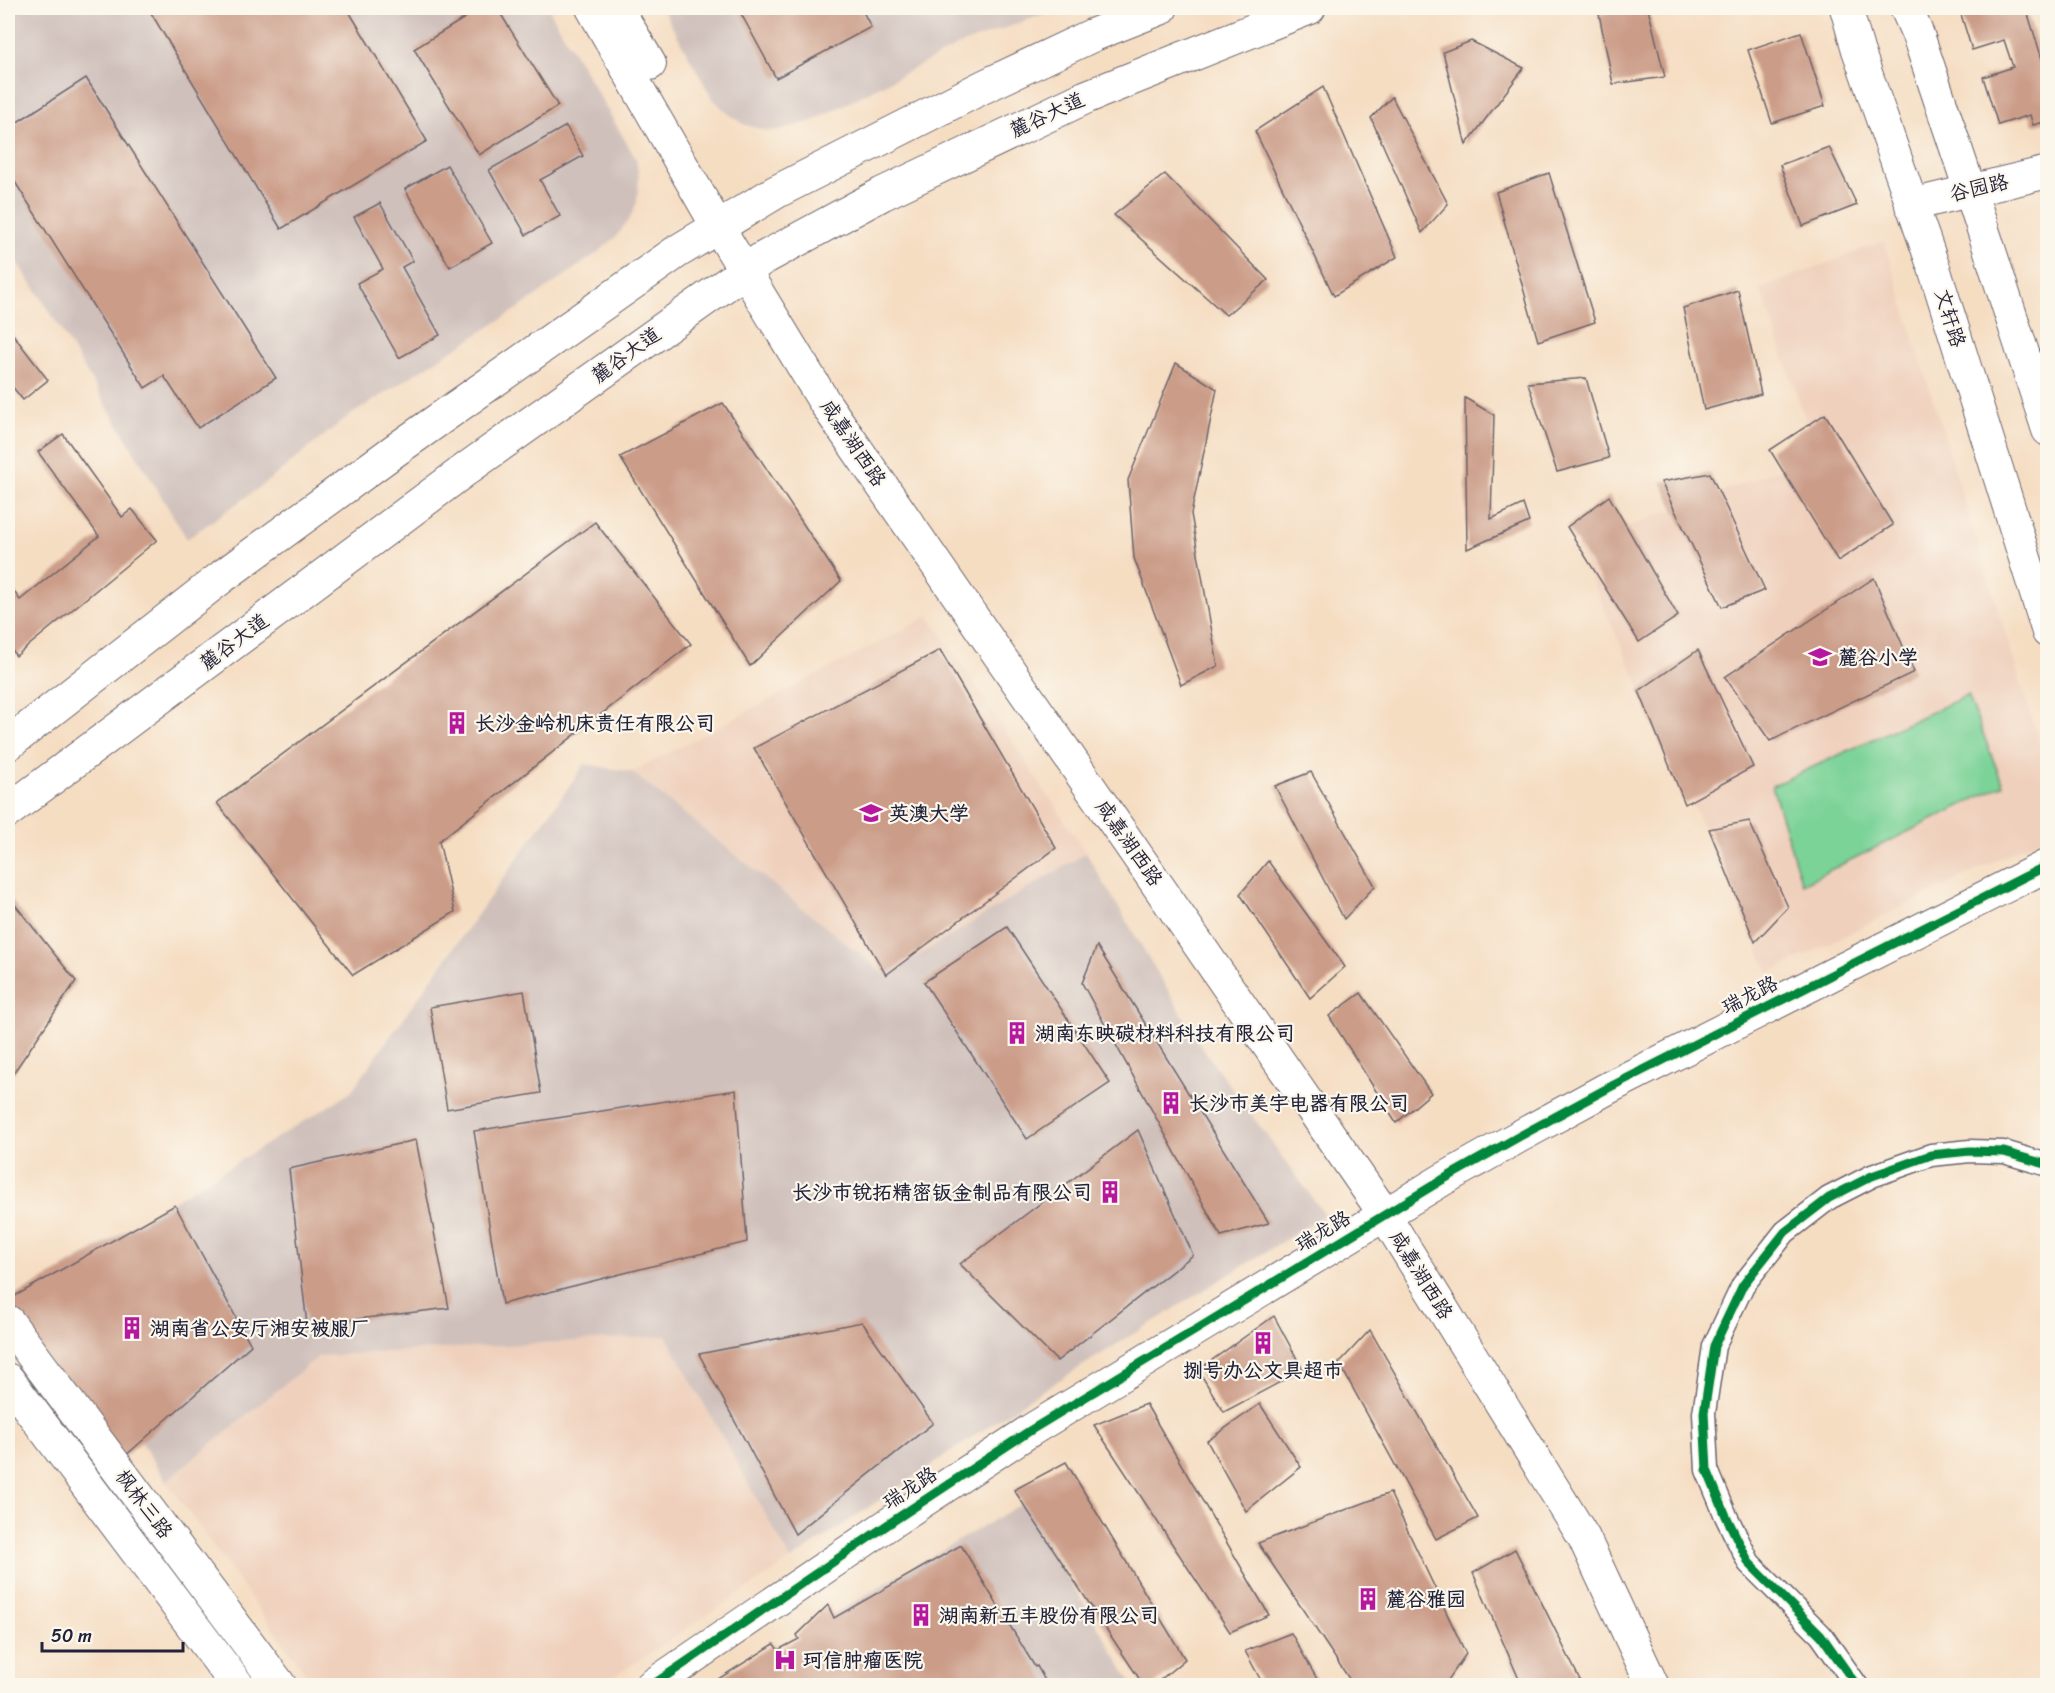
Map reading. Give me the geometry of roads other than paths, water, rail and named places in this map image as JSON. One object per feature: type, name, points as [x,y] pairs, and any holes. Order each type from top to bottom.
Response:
[{"type":"main road","name":"咸嘉湖西路","points":[[592,8],[753,265],[825,403],[1397,1216],[1603,1528],[1676,1686]]},
{"type":"main road","name":"咸嘉湖西路","points":[[617,8],[727,221]]},
{"type":"main road","points":[[8,744],[223,576],[394,451],[678,251],[776,192],[983,87],[1093,35],[1161,8]]},
{"type":"main road","name":"麓谷大道","points":[[8,811],[469,467],[753,265],[882,194],[1076,102],[1309,8]]},
{"type":"main road","points":[[1839,8],[1858,50]]},
{"type":"main road","name":"文轩路","points":[[1846,8],[1858,50],[1935,272],[2048,632]]},
{"type":"main road","points":[[1912,17],[2048,430]]},
{"type":"main road","name":"谷园路","points":[[1915,214],[1973,200],[2048,172]]},
{"type":"main road","name":"谷园路","points":[[1973,200],[2048,194]]},
{"type":"main road","name":"瑞龙路","points":[[675,1686],[903,1530],[1038,1442],[1520,1136],[1600,1092],[2048,865]]},
{"type":"main road","name":"瑞龙路","points":[[651,1686],[896,1519],[1031,1431],[1397,1216],[1616,1099],[1964,921],[2048,882]]},
{"type":"main road","name":"咸嘉湖西路","points":[[1397,1216],[1584,1538],[1653,1686]]},
{"type":"main road","name":"枫林三路","points":[[8,1322],[280,1686]]},
{"type":"main road","name":"枫林三路","points":[[8,1380],[238,1686]]},
{"type":"street","points":[[1857,1686],[1821,1635],[1749,1563],[1726,1516],[1707,1470],[1704,1413],[1714,1346],[1743,1285],[1785,1232],[1838,1194],[1872,1176],[1931,1155],[1970,1151],[2004,1152],[2048,1165]]},
{"type":"place","name":"麓谷小学","points":[[1820,657]]},
{"type":"place","name":"长沙金岭机床责任有限公司","points":[[457,723]]},
{"type":"place","name":"英澳大学","points":[[871,813]]},
{"type":"place","name":"湖南东映碳材料科技有限公司","points":[[1017,1033]]},
{"type":"place","name":"长沙市美宇电器有限公司","points":[[1171,1103]]},
{"type":"place","name":"长沙市锐拓精密钣金制品有限公司","points":[[1110,1192]]},
{"type":"place","name":"湖南省公安厅湘安被服厂","points":[[132,1328]]},
{"type":"place","name":"捌号办公文具超市","points":[[1263,1343]]},
{"type":"place","name":"麓谷雅园","points":[[1368,1599]]},
{"type":"place","name":"湖南新五丰股份有限公司","points":[[921,1615]]},
{"type":"place","name":"珂信肿瘤医院","points":[[785,1660]]}]
